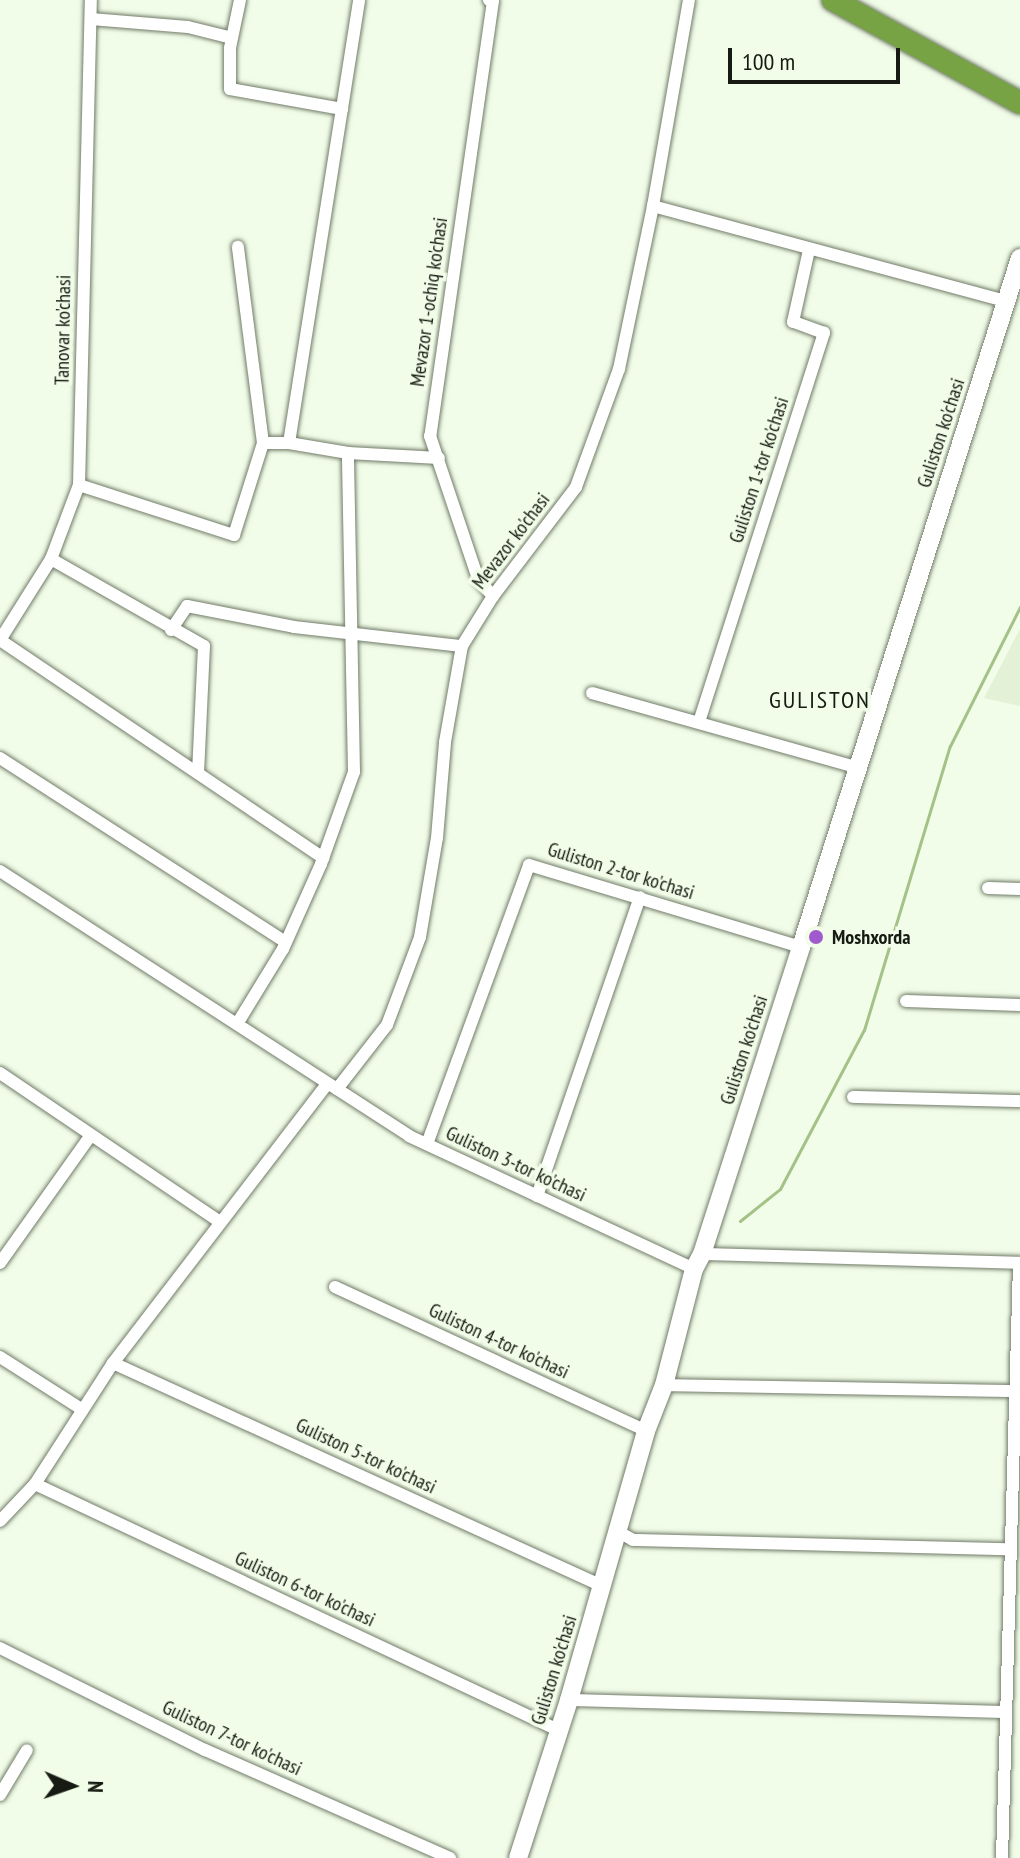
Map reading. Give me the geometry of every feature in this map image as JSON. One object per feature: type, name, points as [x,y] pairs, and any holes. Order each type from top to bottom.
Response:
[{"type":"highway","points":[[833,0],[1020,103]]},
{"type":"main road","name":"Guliston ko'chasi","points":[[518,1858],[569,1700],[698,1262],[1020,258]]},
{"type":"street","name":"Tanovar ko'chasi","points":[[0,640],[51,559],[79,485],[91,0]]},
{"type":"street","points":[[240,0],[227,80],[234,92],[342,109]]},
{"type":"street","points":[[289,443],[359,0]]},
{"type":"street","name":"Mevazor ko'chasi","points":[[0,1521],[35,1484],[113,1363],[219,1221],[387,1025],[420,937],[437,838],[445,742],[462,646],[493,596],[576,487],[619,369],[653,206],[689,0]]},
{"type":"street","name":"Mevazor 1-ochiq ko'chasi","points":[[491,1],[430,436],[478,579],[493,596]]},
{"type":"street","points":[[91,19],[188,27],[232,38]]},
{"type":"street","points":[[653,206],[1006,301]]},
{"type":"street","points":[[79,485],[234,535],[263,443],[238,247]]},
{"type":"street","name":"Guliston 1-tor ko'chasi","points":[[699,722],[824,333],[793,322],[809,250]]},
{"type":"street","points":[[263,443],[289,443],[348,453],[439,458]]},
{"type":"street","points":[[237,1024],[286,942],[323,858],[354,772],[348,453]]},
{"type":"street","points":[[51,559],[171,630],[204,646],[198,773]]},
{"type":"street","points":[[171,630],[187,606],[242,620],[462,646]]},
{"type":"street","points":[[0,640],[323,858]]},
{"type":"street","points":[[592,693],[858,768]]},
{"type":"street","points":[[0,758],[286,942]]},
{"type":"street","name":"Guliston 2-tor ko'chasi","points":[[427,1144],[529,865],[801,947]]},
{"type":"street","name":"Guliston 3-tor ko'chasi","points":[[0,871],[427,1144],[537,1196],[698,1262]]},
{"type":"street","points":[[988,888],[1020,889]]},
{"type":"street","points":[[537,1196],[640,897]]},
{"type":"street","points":[[906,1001],[1020,1005]]},
{"type":"street","points":[[0,1073],[219,1221]]},
{"type":"street","points":[[853,1097],[1020,1101]]},
{"type":"street","points":[[0,1263],[91,1135]]},
{"type":"street","points":[[698,1262],[1019,1263],[1002,1858]]},
{"type":"street","name":"Guliston 4-tor ko'chasi","points":[[335,1287],[646,1431]]},
{"type":"street","points":[[0,1357],[83,1410]]},
{"type":"street","name":"Guliston 5-tor ko'chasi","points":[[113,1363],[602,1586]]},
{"type":"street","points":[[664,1385],[1016,1391]]},
{"type":"street","name":"Guliston 6-tor ko'chasi","points":[[35,1484],[558,1730]]},
{"type":"street","points":[[617,1531],[633,1540],[1011,1549]]},
{"type":"street","name":"Guliston 7-tor ko'chasi","points":[[0,1648],[205,1750],[450,1858]]},
{"type":"street","points":[[569,1700],[1006,1712]]},
{"type":"street","points":[[0,1795],[27,1750]]},
{"type":"shaded area","points":[[1020,629],[1020,706],[984,698]]},
{"type":"waterway","points":[[740,1221],[780,1189],[864,1030],[950,746],[1020,607]]},
{"type":"place","name":"Moshxorda","points":[[816,937]]},
{"type":"district","name":"GULISTON","points":[[820,700]]}]
